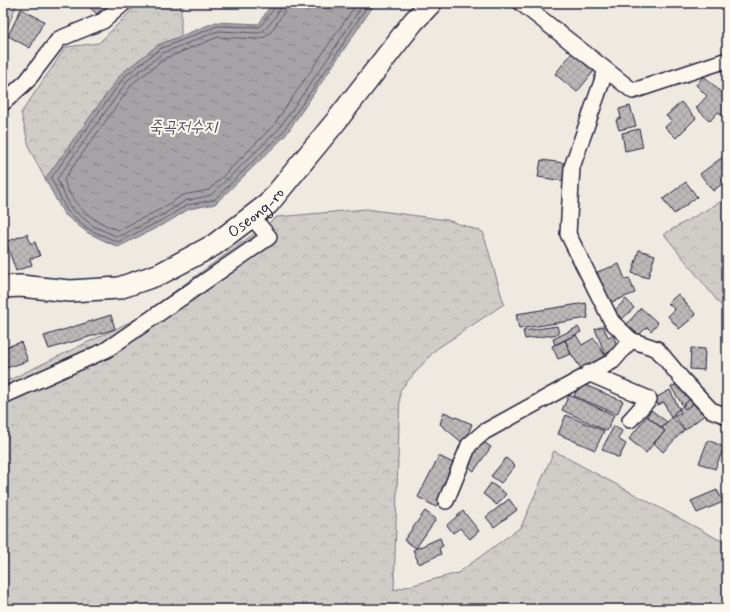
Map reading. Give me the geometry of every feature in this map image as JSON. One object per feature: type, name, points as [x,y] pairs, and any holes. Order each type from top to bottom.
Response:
[{"type":"main road","name":"Oseong-ro","points":[[3,287],[20,286],[70,291],[119,288],[160,274],[214,245],[268,204],[337,120],[412,22],[431,3]]},
{"type":"street","points":[[3,102],[27,81],[60,39],[103,21],[124,3]]},
{"type":"street","points":[[522,3],[633,91],[727,60]]},
{"type":"street","points":[[606,70],[572,167],[568,234],[612,322],[631,340],[657,349],[711,410],[727,416]]},
{"type":"street","points":[[3,396],[106,350],[268,237],[252,216]]},
{"type":"street","points":[[446,501],[469,445],[484,432],[613,361],[631,340]]},
{"type":"street","points":[[588,374],[649,399],[630,420]]},
{"type":"green space","points":[[3,3],[17,3],[3,39]]},
{"type":"green space","points":[[139,3],[181,3],[181,36],[158,45],[122,73],[45,179],[30,150],[21,113],[66,47],[99,43]]},
{"type":"green space","points":[[727,198],[727,313],[664,234]]},
{"type":"green space","points":[[366,209],[447,220],[483,232],[504,304],[435,350],[400,390],[394,590],[458,573],[521,527],[554,451],[727,544],[727,609],[3,609],[3,383],[138,318],[277,217]]},
{"type":"water","name":"죽곡저수지","points":[[272,3],[373,3],[372,8],[285,136],[215,204],[189,209],[168,222],[118,247],[88,233],[64,214],[45,179],[122,73],[158,45],[216,22],[259,24]]},
{"type":"building","points":[[85,3],[107,3],[97,14]]},
{"type":"building","points":[[21,9],[44,21],[30,48],[8,36]]},
{"type":"building","points":[[572,53],[594,71],[577,92],[555,74]]},
{"type":"building","points":[[704,76],[727,98],[727,114],[724,117],[718,112],[710,121],[696,108],[707,96],[696,85]]},
{"type":"building","points":[[681,102],[696,118],[676,138],[665,127],[672,121],[666,116]]},
{"type":"building","points":[[630,106],[636,126],[619,130],[616,120],[621,118],[619,109]]},
{"type":"building","points":[[639,129],[643,147],[625,151],[622,133]]},
{"type":"building","points":[[724,156],[727,160],[727,180],[713,191],[700,174]]},
{"type":"building","points":[[541,160],[565,163],[563,181],[538,177]]},
{"type":"building","points":[[686,182],[697,197],[674,214],[663,199]]},
{"type":"building","points":[[27,234],[31,244],[35,242],[40,256],[30,259],[32,265],[16,271],[6,242]]},
{"type":"building","points":[[639,250],[655,255],[648,278],[632,273]]},
{"type":"building","points":[[619,264],[625,279],[629,278],[635,293],[609,303],[597,272]]},
{"type":"building","points":[[678,294],[696,315],[679,329],[668,316],[675,310],[668,303]]},
{"type":"building","points":[[626,299],[634,308],[622,319],[614,311]]},
{"type":"building","points":[[586,303],[588,318],[519,329],[516,314]]},
{"type":"building","points":[[641,308],[658,323],[651,331],[647,327],[637,337],[625,326]]},
{"type":"building","points":[[111,315],[115,329],[49,349],[44,336]]},
{"type":"building","points":[[557,326],[559,334],[525,339],[523,331]]},
{"type":"building","points":[[603,326],[608,337],[613,335],[618,348],[605,354],[595,329]]},
{"type":"building","points":[[578,327],[581,332],[555,345],[553,339]]},
{"type":"building","points":[[576,335],[582,345],[594,338],[605,356],[582,370],[571,354],[565,340]]},
{"type":"building","points":[[565,340],[571,354],[558,359],[552,346]]},
{"type":"building","points":[[21,342],[28,361],[3,369],[3,348]]},
{"type":"building","points":[[691,348],[705,349],[704,370],[690,369]]},
{"type":"building","points":[[681,382],[694,403],[685,409],[671,387]]},
{"type":"building","points":[[580,383],[623,401],[617,414],[574,396]]},
{"type":"building","points":[[670,390],[681,413],[671,418],[664,402],[658,405],[655,398]]},
{"type":"building","points":[[569,395],[614,415],[607,431],[562,410]]},
{"type":"building","points":[[694,396],[707,413],[685,430],[673,414]]},
{"type":"building","points":[[651,410],[667,422],[662,428],[647,416]]},
{"type":"building","points":[[444,412],[472,424],[464,444],[440,424]]},
{"type":"building","points":[[566,415],[604,431],[595,450],[558,434]]},
{"type":"building","points":[[647,416],[665,431],[646,453],[629,439]]},
{"type":"building","points":[[672,417],[684,430],[663,452],[654,443],[665,431],[662,428]]},
{"type":"building","points":[[614,426],[622,431],[618,439],[626,444],[619,458],[602,449]]},
{"type":"building","points":[[708,440],[724,447],[715,469],[699,463]]},
{"type":"building","points":[[482,441],[491,447],[474,471],[466,465]]},
{"type":"building","points":[[439,456],[457,465],[436,507],[418,497]]},
{"type":"building","points":[[506,458],[515,466],[501,483],[491,476]]},
{"type":"building","points":[[491,483],[506,494],[497,505],[483,494]]},
{"type":"building","points":[[717,490],[723,502],[697,513],[691,501]]},
{"type":"building","points":[[509,499],[517,510],[494,527],[486,517]]},
{"type":"building","points":[[425,511],[436,519],[416,548],[404,540]]},
{"type":"building","points":[[463,511],[479,531],[470,539],[460,528],[453,533],[447,525]]},
{"type":"building","points":[[440,538],[443,546],[439,548],[441,554],[419,564],[413,550]]}]
